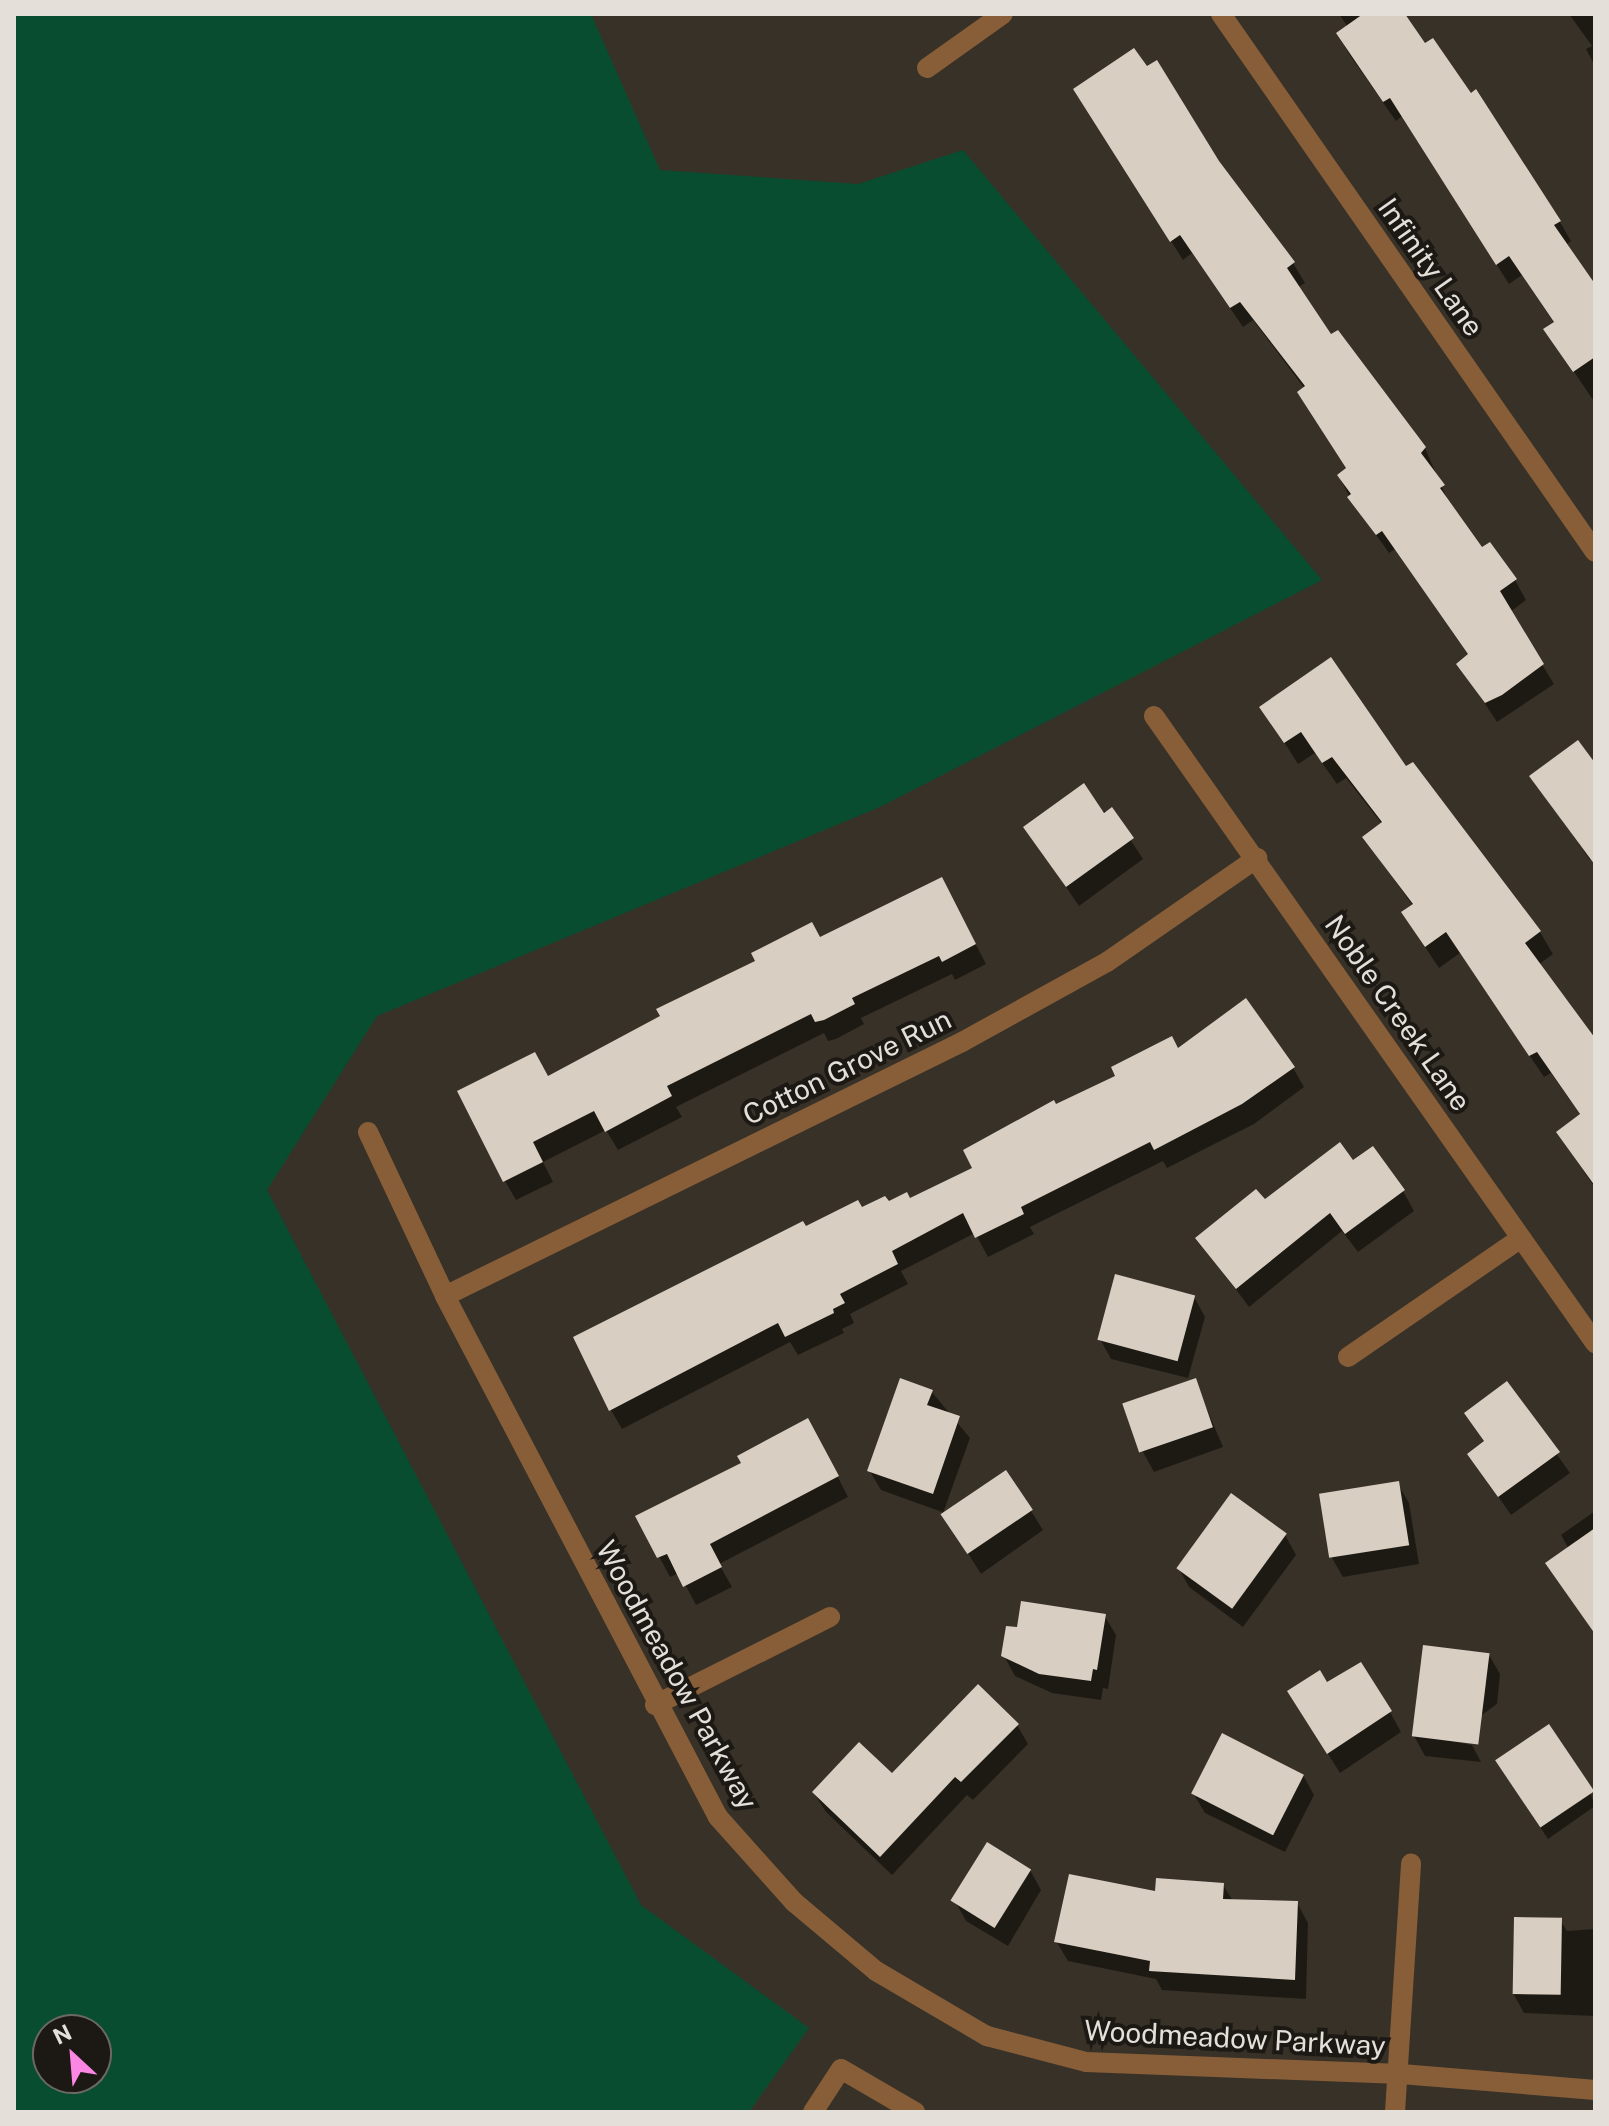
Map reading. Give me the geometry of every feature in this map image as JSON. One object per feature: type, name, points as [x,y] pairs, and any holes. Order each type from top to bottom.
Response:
[{"type":"street","points":[[927,68],[1003,14]]},
{"type":"street","name":"Infinity Lane","points":[[1221,14],[1595,552]]},
{"type":"street","name":"Noble Creek Lane","points":[[1154,716],[1257,858],[1595,1343]]},
{"type":"street","name":"Cotton Grove Run","points":[[445,1296],[962,1042],[1107,962],[1257,858]]},
{"type":"street","name":"Woodmeadow Parkway","points":[[368,1132],[445,1296],[655,1705],[718,1817],[794,1902],[876,1971],[987,2036],[1086,2062],[1401,2074],[1595,2090]]},
{"type":"street","points":[[1348,1357],[1521,1238]]},
{"type":"street","points":[[655,1705],[830,1617]]},
{"type":"street","points":[[1395,2112],[1401,2074],[1411,1864]]},
{"type":"street","points":[[813,2112],[841,2069],[915,2112]]},
{"type":"green space","points":[[14,14],[591,14],[660,170],[858,184],[963,150],[1322,580],[880,807],[377,1016],[267,1190],[641,1905],[809,2028],[749,2112],[14,2112]]},
{"type":"building","points":[[1363,14],[1405,14],[1425,43],[1433,38],[1471,93],[1476,89],[1561,221],[1554,225],[1595,284],[1595,357],[1573,372],[1543,329],[1554,322],[1509,256],[1496,265],[1390,98],[1383,102],[1336,33]]},
{"type":"building","points":[[1134,48],[1147,66],[1157,60],[1219,161],[1295,262],[1287,268],[1331,334],[1338,330],[1426,447],[1421,453],[1445,485],[1440,488],[1482,547],[1490,542],[1517,579],[1500,591],[1544,664],[1502,695],[1485,703],[1456,664],[1468,654],[1382,531],[1376,535],[1347,497],[1351,494],[1337,475],[1346,468],[1297,392],[1305,386],[1240,302],[1230,308],[1180,235],[1170,242],[1073,89]]},
{"type":"building","points":[[1331,657],[1406,766],[1413,762],[1541,931],[1525,943],[1595,1038],[1595,1186],[1556,1132],[1580,1114],[1537,1052],[1529,1056],[1446,932],[1425,947],[1401,912],[1413,904],[1362,837],[1382,822],[1332,757],[1322,763],[1301,732],[1284,743],[1259,707]]},
{"type":"building","points":[[1578,740],[1595,763],[1595,865],[1529,776]]},
{"type":"building","points":[[1084,783],[1104,813],[1112,807],[1134,838],[1066,887],[1023,827]]},
{"type":"building","points":[[942,877],[976,944],[942,962],[939,956],[852,998],[855,1004],[824,1020],[815,1022],[811,1014],[667,1086],[672,1096],[605,1132],[594,1111],[533,1142],[543,1162],[503,1182],[457,1091],[535,1052],[548,1076],[660,1016],[656,1009],[755,961],[751,953],[812,922],[820,937]]},
{"type":"building","points":[[1246,998],[1295,1067],[1242,1104],[1154,1150],[1150,1142],[1021,1207],[1024,1214],[975,1238],[963,1213],[892,1251],[898,1264],[840,1294],[845,1303],[833,1309],[834,1313],[785,1337],[778,1323],[609,1411],[573,1337],[803,1221],[806,1226],[858,1200],[862,1207],[885,1196],[889,1201],[907,1192],[910,1198],[972,1168],[963,1150],[1054,1100],[1056,1104],[1115,1076],[1111,1067],[1172,1036],[1178,1048]]},
{"type":"building","points":[[1340,1142],[1353,1160],[1373,1146],[1405,1190],[1345,1234],[1330,1213],[1236,1289],[1195,1238],[1256,1189],[1265,1199]]},
{"type":"building","points":[[1115,1274],[1195,1295],[1178,1361],[1097,1340]]},
{"type":"building","points":[[900,1378],[933,1390],[927,1405],[960,1416],[933,1494],[867,1471]]},
{"type":"building","points":[[1196,1378],[1213,1427],[1139,1453],[1122,1403]]},
{"type":"building","points":[[1507,1381],[1560,1452],[1498,1497],[1467,1454],[1484,1441],[1464,1413]]},
{"type":"building","points":[[808,1418],[839,1476],[710,1544],[722,1567],[683,1587],[667,1554],[657,1558],[635,1516],[741,1463],[737,1456]]},
{"type":"building","points":[[1006,1470],[1033,1510],[967,1554],[941,1514]]},
{"type":"building","points":[[1399,1481],[1409,1545],[1329,1558],[1319,1494]]},
{"type":"building","points":[[1231,1493],[1287,1534],[1232,1609],[1176,1568]]},
{"type":"building","points":[[1595,1528],[1595,1634],[1545,1563]]},
{"type":"building","points":[[1021,1601],[1106,1614],[1097,1670],[1093,1669],[1091,1681],[1039,1674],[1001,1656],[1006,1626],[1017,1627]]},
{"type":"building","points":[[1423,1645],[1490,1653],[1478,1744],[1412,1736]]},
{"type":"building","points":[[1361,1662],[1392,1711],[1327,1754],[1287,1691],[1320,1670],[1327,1682]]},
{"type":"building","points":[[978,1684],[1019,1724],[961,1782],[955,1777],[880,1857],[812,1792],[859,1742],[892,1773]]},
{"type":"building","points":[[1549,1724],[1594,1791],[1540,1827],[1495,1760]]},
{"type":"building","points":[[1222,1733],[1304,1775],[1273,1835],[1191,1794]]},
{"type":"building","points":[[987,1842],[1031,1870],[995,1928],[950,1901]]},
{"type":"building","points":[[1069,1874],[1155,1891],[1156,1878],[1224,1883],[1223,1899],[1298,1901],[1295,1980],[1149,1971],[1150,1961],[1054,1942]]},
{"type":"building","points":[[1514,1917],[1562,1918],[1561,1995],[1513,1994]]}]
